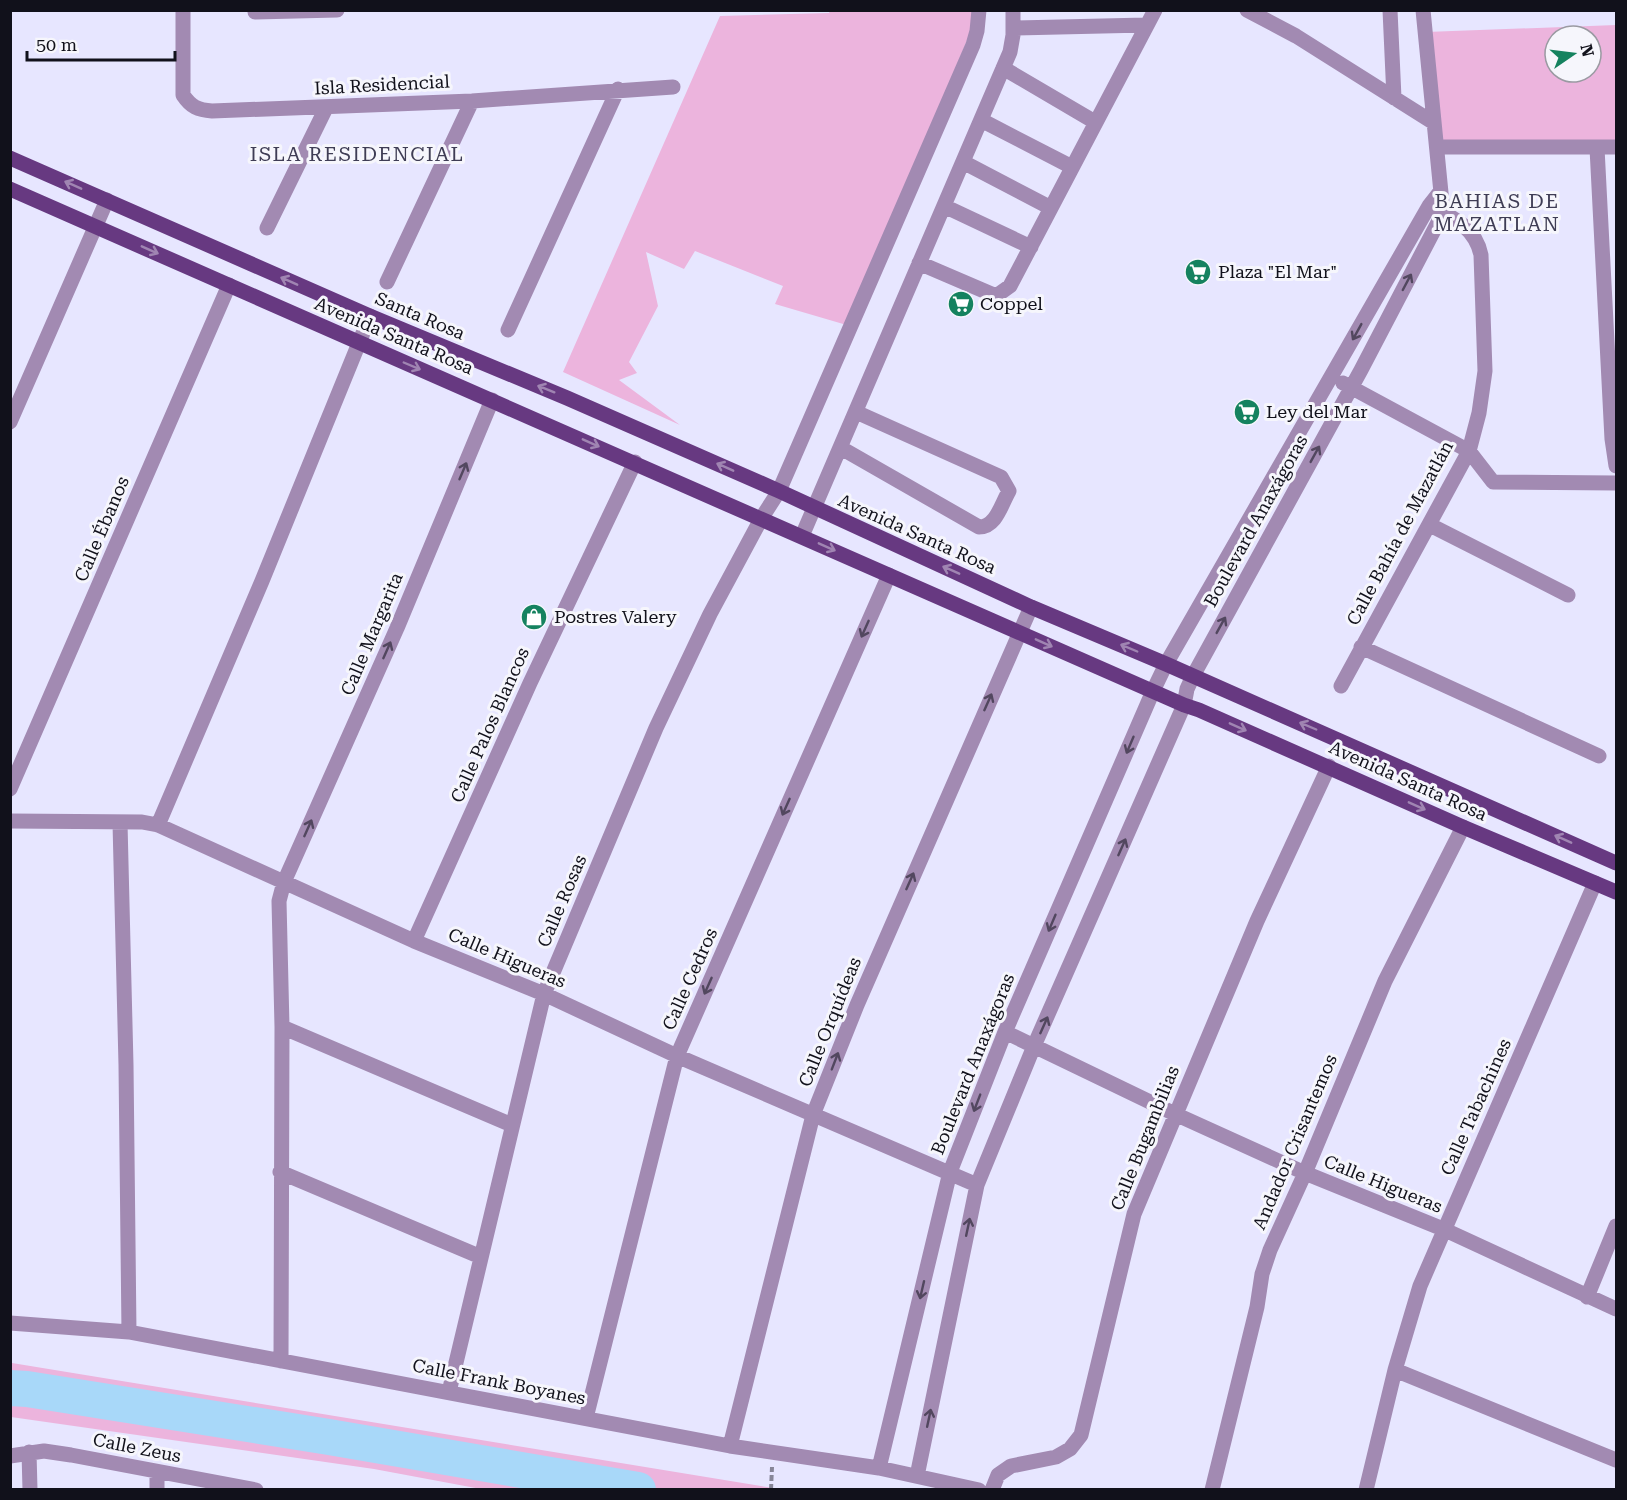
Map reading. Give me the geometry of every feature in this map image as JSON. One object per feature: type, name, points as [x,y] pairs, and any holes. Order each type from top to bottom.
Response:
[{"type":"main road","name":"Santa Rosa","points":[[10,158],[370,316],[567,398],[815,508]]},
{"type":"main road","name":"Avenida Santa Rosa","points":[[10,189],[1184,705],[1617,892]]},
{"type":"main road","name":"Avenida Santa Rosa","points":[[815,508],[1031,607],[1166,664],[1617,863]]},
{"type":"street","name":"Isla Residencial","points":[[183,10],[183,95],[190,105],[201,110],[326,108],[472,101],[618,89],[673,87]]},
{"type":"street","points":[[255,12],[337,10]]},
{"type":"street","points":[[761,519],[779,491],[973,45],[979,10]]},
{"type":"street","points":[[815,508],[1010,52],[1014,10]]},
{"type":"street","points":[[919,263],[996,296],[1010,286],[1155,10]]},
{"type":"street","points":[[1246,10],[1296,36],[1434,123]]},
{"type":"street","points":[[1390,10],[1394,98]]},
{"type":"street","points":[[1423,10],[1443,213]]},
{"type":"street","points":[[1013,28],[1146,25]]},
{"type":"street","points":[[1003,68],[1095,122]]},
{"type":"street","points":[[508,330],[618,89]]},
{"type":"street","points":[[387,282],[472,101]]},
{"type":"street","points":[[267,228],[326,108]]},
{"type":"street","points":[[981,120],[1072,167]]},
{"type":"street","points":[[1438,147],[1617,147]]},
{"type":"street","points":[[1597,148],[1612,428],[1617,466]]},
{"type":"street","points":[[963,162],[1051,208]]},
{"type":"street","name":"Boulevard Anaxágoras","points":[[1166,664],[1429,206],[1440,192]]},
{"type":"street","points":[[10,422],[107,200]]},
{"type":"street","points":[[944,206],[1031,247]]},
{"type":"street","name":"Calle Bahía de Mazatlán","points":[[1341,686],[1469,451],[1479,413],[1485,371],[1478,242],[1471,232],[1429,206]]},
{"type":"street","name":"Boulevard Anaxágoras","points":[[1193,676],[1351,388],[1443,213]]},
{"type":"street","name":"Calle Ébanos","points":[[10,789],[229,285]]},
{"type":"street","points":[[158,825],[266,571],[370,316]]},
{"type":"street","points":[[1332,377],[1469,451],[1493,482],[1617,483]]},
{"type":"street","name":"Calle Margarita","points":[[281,1360],[282,1028],[279,902],[284,882],[397,628],[492,400]]},
{"type":"street","points":[[841,448],[979,526],[987,527],[992,523],[1008,491],[1001,477],[856,412]]},
{"type":"street","name":"Calle Palos Blancos","points":[[414,941],[530,683],[635,462]]},
{"type":"street","name":"Avenida Santa Rosa","points":[[802,536],[815,508]]},
{"type":"street","name":"Calle Rosas","points":[[449,1392],[544,994],[656,728],[710,614],[761,519]]},
{"type":"street","points":[[1430,525],[1569,595]]},
{"type":"street","name":"Calle Cedros","points":[[586,1418],[677,1056],[889,575]]},
{"type":"street","points":[[1019,632],[1031,607]]},
{"type":"street","name":"Calle Orquídeas","points":[[730,1446],[813,1115],[856,1005],[1019,632]]},
{"type":"street","points":[[1361,647],[1599,756]]},
{"type":"street","points":[[1153,691],[1166,664]]},
{"type":"street","points":[[917,1476],[977,1185],[1034,1046],[1184,705],[1187,689],[1193,676]]},
{"type":"street","name":"Boulevard Anaxágoras","points":[[879,1468],[950,1172],[1005,1032],[1153,691]]},
{"type":"street","name":"Calle Bugambilias","points":[[992,1490],[998,1475],[1011,1466],[1056,1457],[1070,1449],[1081,1435],[1134,1214],[1257,921],[1329,766]]},
{"type":"street","name":"Calle Higueras","points":[[10,821],[142,822],[158,825],[414,941],[544,994],[677,1056],[977,1185]]},
{"type":"street","points":[[120,823],[129,1332]]},
{"type":"street","name":"Andador Crisantemos","points":[[1212,1490],[1257,1307],[1262,1274],[1270,1250],[1305,1173],[1385,981],[1463,827]]},
{"type":"street","name":"Calle Tabachines","points":[[1366,1490],[1395,1370],[1420,1286],[1595,883]]},
{"type":"street","points":[[282,1028],[512,1125]]},
{"type":"street","name":"Calle Higueras","points":[[1005,1032],[1175,1114],[1305,1173],[1443,1229],[1617,1309]]},
{"type":"street","points":[[280,1172],[481,1257]]},
{"type":"street","points":[[1587,1297],[1617,1226]]},
{"type":"street","name":"Calle Frank Boyanes","points":[[10,1323],[129,1332],[730,1446],[879,1468],[979,1490]]},
{"type":"street","points":[[1395,1370],[1617,1460]]},
{"type":"street","name":"Calle Zeus","points":[[10,1456],[44,1451],[256,1490]]},
{"type":"street","points":[[29,1452],[30,1490]]},
{"type":"street","points":[[157,1472],[157,1490]]},
{"type":"path","points":[[771,1479],[771,1490]]},
{"type":"shaded area","points":[[830,10],[979,11],[850,326],[775,304],[783,286],[695,251],[684,269],[646,252],[658,306],[629,362],[637,373],[619,380],[680,425],[563,372],[720,16],[829,13]]},
{"type":"shaded area","points":[[1603,25],[1616,25],[1616,147],[1438,147],[1426,32],[1543,28],[1543,84],[1603,84]]},
{"type":"shaded area","points":[[11,1363],[779,1489],[481,1489],[374,1469],[11,1417]]},
{"type":"waterway","points":[[10,1388],[329,1437],[638,1490]]},
{"type":"place","name":"Plaza \"El Mar\"","points":[[1198,272]]},
{"type":"place","name":"Coppel","points":[[961,304]]},
{"type":"place","name":"Ley del Mar","points":[[1247,412]]},
{"type":"place","name":"Postres Valery","points":[[534,617]]},
{"type":"district","name":"ISLA RESIDENCIAL","points":[[357,154]]},
{"type":"district","name":"BAHIAS DE MAZATLAN","points":[[1497,212]]}]
